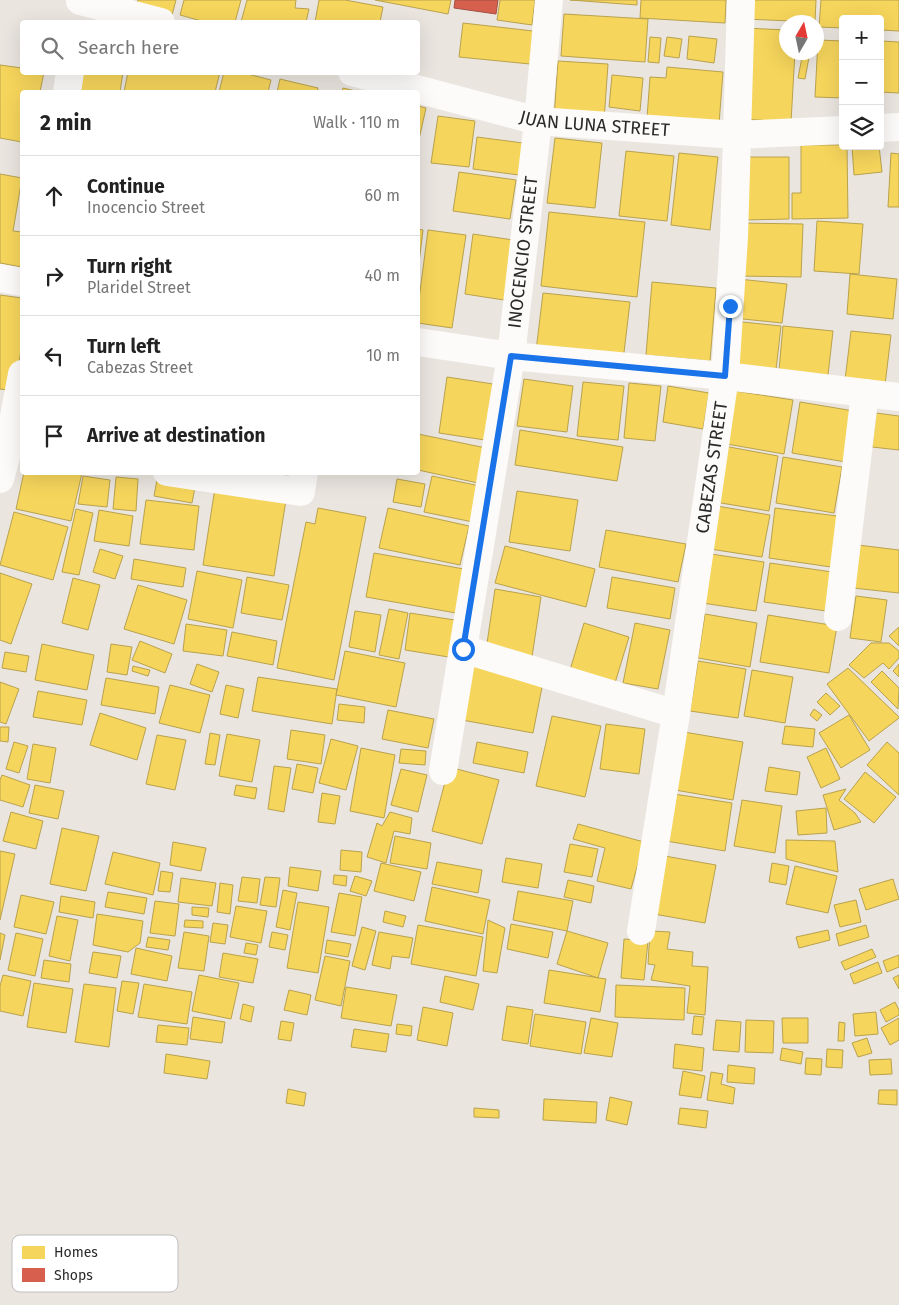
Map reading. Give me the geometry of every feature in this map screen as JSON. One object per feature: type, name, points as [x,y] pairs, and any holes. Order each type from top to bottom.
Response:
[{"type":"street","name":"INOCENCIO STREET","points":[[443,771],[511,356],[538,121],[549,0]]},
{"type":"street","name":"CABEZAS STREET","points":[[641,931],[676,714],[725,376],[734,237],[741,0]]},
{"type":"street","points":[[79,8],[149,20]]},
{"type":"street","points":[[67,90],[70,75]]},
{"type":"street","name":"JUAN LUNA STREET","points":[[363,75],[538,121],[736,135],[839,130]]},
{"type":"street","points":[[884,128],[899,128]]},
{"type":"street","points":[[0,278],[20,282]]},
{"type":"street","points":[[420,342],[511,356],[725,376],[899,397]]},
{"type":"street","points":[[838,617],[865,393]]},
{"type":"street","points":[[0,479],[15,450],[20,396]]},
{"type":"street","points":[[188,475],[301,492],[304,475]]},
{"type":"street","points":[[463,649],[676,714]]},
{"type":"building: Homes","points":[[138,0],[176,0],[172,15],[136,6]]},
{"type":"building: Homes","points":[[184,0],[241,0],[236,20],[198,20],[180,15]]},
{"type":"building: Homes","points":[[247,0],[296,0],[295,8],[309,9],[306,20],[242,20]]},
{"type":"building: Homes","points":[[319,0],[345,0],[383,7],[380,20],[315,20]]},
{"type":"building: Homes","points":[[375,0],[451,0],[448,14]]},
{"type":"building: Homes","points":[[500,0],[535,0],[532,25],[497,20]]},
{"type":"building: Homes","points":[[570,0],[637,0],[637,5]]},
{"type":"building: Homes","points":[[641,0],[726,0],[725,23],[640,18]]},
{"type":"building: Homes","points":[[745,0],[816,0],[815,15],[779,15],[779,20],[744,19]]},
{"type":"building: Homes","points":[[821,0],[899,0],[899,31],[884,30],[884,15],[839,15],[839,28],[824,27],[824,15],[820,15]]},
{"type":"building: Homes","points":[[564,14],[648,19],[645,62],[561,56]]},
{"type":"building: Homes","points":[[463,23],[533,31],[530,64],[459,57]]},
{"type":"building: Homes","points":[[744,28],[779,30],[779,60],[795,60],[791,122],[740,119]]},
{"type":"building: Homes","points":[[689,36],[717,39],[714,63],[687,59]]},
{"type":"building: Homes","points":[[650,37],[661,38],[659,63],[648,62]]},
{"type":"building: Homes","points":[[667,37],[682,39],[679,58],[664,56]]},
{"type":"building: Homes","points":[[824,40],[839,41],[839,98],[815,97],[817,60],[824,60]]},
{"type":"building: Homes","points":[[884,41],[899,42],[899,93],[884,92]]},
{"type":"building: Homes","points":[[801,60],[809,60],[805,79],[798,78]]},
{"type":"building: Homes","points":[[558,61],[608,64],[604,121],[554,118]]},
{"type":"building: Homes","points":[[0,65],[20,68],[20,75],[43,75],[40,90],[20,90],[20,142],[0,138]]},
{"type":"building: Homes","points":[[667,67],[723,72],[719,124],[647,118],[650,77],[666,78]]},
{"type":"building: Homes","points":[[81,75],[123,75],[120,90],[78,90]]},
{"type":"building: Homes","points":[[127,75],[219,75],[216,90],[124,90]]},
{"type":"building: Homes","points":[[223,75],[252,75],[271,80],[268,90],[220,90]]},
{"type":"building: Homes","points":[[612,75],[643,78],[640,111],[609,107]]},
{"type":"building: Homes","points":[[280,79],[318,88],[318,90],[277,90]]},
{"type":"building: Homes","points":[[420,106],[426,108],[420,135]]},
{"type":"building: Homes","points":[[438,116],[475,121],[469,167],[431,163]]},
{"type":"building: Homes","points":[[477,137],[523,143],[519,175],[473,169]]},
{"type":"building: Homes","points":[[555,138],[602,143],[595,208],[547,203]]},
{"type":"building: Homes","points":[[801,145],[839,145],[839,150],[847,150],[848,218],[792,219],[792,193],[801,193]]},
{"type":"building: Homes","points":[[852,150],[879,150],[882,172],[854,175]]},
{"type":"building: Homes","points":[[626,151],[674,156],[667,221],[619,216]]},
{"type":"building: Homes","points":[[679,153],[718,157],[710,230],[671,225]]},
{"type":"building: Homes","points":[[891,153],[899,154],[899,207],[888,207]]},
{"type":"building: Homes","points":[[743,157],[789,157],[789,219],[744,220]]},
{"type":"building: Homes","points":[[459,172],[516,180],[510,219],[453,211]]},
{"type":"building: Homes","points":[[0,174],[20,178],[20,190],[13,231],[20,232],[20,267],[0,263]]},
{"type":"building: Homes","points":[[549,212],[645,222],[637,297],[541,286]]},
{"type":"building: Homes","points":[[817,221],[863,224],[859,274],[814,271]]},
{"type":"building: Homes","points":[[741,223],[803,224],[801,277],[739,276]]},
{"type":"building: Homes","points":[[420,229],[423,230],[420,255]]},
{"type":"building: Homes","points":[[428,230],[466,235],[452,328],[420,323],[420,292]]},
{"type":"building: Homes","points":[[473,234],[513,240],[504,300],[465,294]]},
{"type":"building: Homes","points":[[850,274],[897,279],[893,319],[847,314]]},
{"type":"building: Homes","points":[[738,279],[787,284],[782,323],[733,318]]},
{"type":"building: Homes","points":[[652,282],[716,288],[710,361],[646,355]]},
{"type":"building: Homes","points":[[543,293],[630,302],[623,361],[536,351]]},
{"type":"building: Homes","points":[[0,295],[20,298],[20,356],[14,391],[0,389]]},
{"type":"building: Homes","points":[[733,321],[781,326],[776,370],[729,365]]},
{"type":"building: Homes","points":[[783,326],[833,331],[828,375],[779,370]]},
{"type":"building: Homes","points":[[851,331],[891,335],[885,385],[845,380]]},
{"type":"building: Homes","points":[[447,377],[493,384],[485,440],[439,433]]},
{"type":"building: Homes","points":[[524,379],[573,386],[567,432],[517,426]]},
{"type":"building: Homes","points":[[583,382],[624,386],[618,440],[577,436]]},
{"type":"building: Homes","points":[[629,383],[661,386],[655,441],[624,438]]},
{"type":"building: Homes","points":[[668,386],[709,393],[703,429],[663,422]]},
{"type":"building: Homes","points":[[729,390],[793,400],[784,454],[721,443]]},
{"type":"building: Homes","points":[[800,402],[854,411],[846,462],[792,453]]},
{"type":"building: Homes","points":[[876,413],[899,416],[899,450],[872,447]]},
{"type":"building: Homes","points":[[520,430],[623,447],[617,481],[515,465]]},
{"type":"building: Homes","points":[[420,434],[486,448],[478,483],[420,470]]},
{"type":"building: Homes","points":[[724,446],[778,456],[769,511],[715,502]]},
{"type":"building: Homes","points":[[783,457],[842,467],[834,513],[776,503]]},
{"type":"building: Homes","points":[[23,475],[82,475],[71,521],[16,509]]},
{"type":"building: Homes","points":[[158,475],[196,482],[192,503],[154,496]]},
{"type":"building: Homes","points":[[83,476],[110,480],[107,507],[78,504]]},
{"type":"building: Homes","points":[[432,476],[480,486],[473,522],[424,512]]},
{"type":"building: Homes","points":[[116,477],[138,479],[136,511],[113,509]]},
{"type":"building: Homes","points":[[397,479],[425,484],[421,507],[393,502]]},
{"type":"building: Homes","points":[[215,488],[286,500],[274,576],[203,565]]},
{"type":"building: Homes","points":[[517,491],[578,500],[570,551],[509,542]]},
{"type":"building: Homes","points":[[146,500],[199,506],[194,550],[140,544]]},
{"type":"building: Homes","points":[[717,506],[770,515],[762,557],[710,549]]},
{"type":"building: Homes","points":[[318,508],[366,517],[334,680],[277,668],[306,522],[315,524]]},
{"type":"building: Homes","points":[[388,508],[469,526],[460,565],[379,548]]},
{"type":"building: Homes","points":[[775,508],[845,517],[838,568],[769,558]]},
{"type":"building: Homes","points":[[76,509],[93,513],[79,575],[62,572]]},
{"type":"building: Homes","points":[[99,510],[133,516],[129,546],[94,541]]},
{"type":"building: Homes","points":[[14,512],[68,527],[53,580],[0,565]]},
{"type":"building: Homes","points":[[606,530],[686,544],[678,582],[599,567]]},
{"type":"building: Homes","points":[[858,545],[899,550],[899,593],[853,588]]},
{"type":"building: Homes","points":[[505,546],[595,569],[586,607],[495,583]]},
{"type":"building: Homes","points":[[100,549],[123,556],[115,579],[93,572]]},
{"type":"building: Homes","points":[[374,553],[464,569],[456,613],[366,597]]},
{"type":"building: Homes","points":[[711,554],[764,562],[756,611],[702,603]]},
{"type":"building: Homes","points":[[134,559],[186,568],[183,587],[131,579]]},
{"type":"building: Homes","points":[[770,563],[839,573],[833,612],[764,602]]},
{"type":"building: Homes","points":[[197,571],[242,580],[233,628],[188,619]]},
{"type":"building: Homes","points":[[0,573],[32,584],[11,644],[0,640]]},
{"type":"building: Homes","points":[[247,577],[289,585],[282,620],[241,613]]},
{"type":"building: Homes","points":[[612,577],[675,588],[670,619],[607,608]]},
{"type":"building: Homes","points":[[73,578],[100,585],[88,630],[62,623]]},
{"type":"building: Homes","points":[[138,585],[187,600],[174,644],[124,629]]},
{"type":"building: Homes","points":[[495,589],[541,597],[532,657],[486,650]]},
{"type":"building: Homes","points":[[856,596],[887,600],[881,642],[850,638]]},
{"type":"building: Homes","points":[[389,609],[408,613],[399,659],[379,655]]},
{"type":"building: Homes","points":[[355,611],[381,615],[375,652],[349,647]]},
{"type":"building: Homes","points":[[410,613],[461,621],[455,658],[405,650]]},
{"type":"building: Homes","points":[[705,614],[757,623],[750,667],[698,658]]},
{"type":"building: Homes","points":[[768,615],[837,626],[829,673],[760,662]]},
{"type":"building: Homes","points":[[584,623],[629,637],[615,683],[570,670]]},
{"type":"building: Homes","points":[[635,623],[670,630],[658,689],[623,683]]},
{"type":"building: Homes","points":[[186,624],[227,630],[223,656],[183,651]]},
{"type":"building: Homes","points":[[899,627],[899,646],[889,636]]},
{"type":"building: Homes","points":[[232,632],[277,641],[273,665],[227,656]]},
{"type":"building: Homes","points":[[140,641],[172,654],[165,673],[132,660]]},
{"type":"building: Homes","points":[[871,643],[889,643],[899,651],[899,658],[889,669],[883,663],[864,678],[849,665]]},
{"type":"building: Homes","points":[[42,644],[94,655],[87,690],[35,680]]},
{"type":"building: Homes","points":[[111,644],[132,647],[127,675],[107,672]]},
{"type":"building: Homes","points":[[345,651],[405,663],[396,707],[336,695]]},
{"type":"building: Homes","points":[[5,652],[29,656],[26,672],[2,668]]},
{"type":"building: Homes","points":[[698,661],[746,669],[738,718],[690,711]]},
{"type":"building: Homes","points":[[197,664],[219,672],[212,692],[190,684]]},
{"type":"building: Homes","points":[[473,664],[544,677],[533,733],[462,720]]},
{"type":"building: Homes","points":[[899,664],[899,677],[893,671]]},
{"type":"building: Homes","points":[[133,666],[150,670],[148,676],[132,671]]},
{"type":"building: Homes","points":[[848,668],[899,717],[869,741],[827,684]]},
{"type":"building: Homes","points":[[752,670],[793,677],[785,723],[744,716]]},
{"type":"building: Homes","points":[[882,671],[899,688],[898,709],[871,682]]},
{"type":"building: Homes","points":[[258,677],[337,689],[332,724],[252,711]]},
{"type":"building: Homes","points":[[106,678],[159,687],[155,714],[101,705]]},
{"type":"building: Homes","points":[[0,682],[19,689],[6,724],[0,722]]},
{"type":"building: Homes","points":[[170,685],[210,695],[200,733],[159,723]]},
{"type":"building: Homes","points":[[226,685],[244,689],[238,718],[220,714]]},
{"type":"building: Homes","points":[[38,691],[87,700],[82,725],[33,717]]},
{"type":"building: Homes","points":[[826,693],[840,706],[830,715],[817,702]]},
{"type":"building: Homes","points":[[339,704],[365,707],[364,723],[337,720]]},
{"type":"building: Homes","points":[[814,709],[822,715],[817,721],[810,715]]},
{"type":"building: Homes","points":[[388,710],[434,719],[428,748],[382,739]]},
{"type":"building: Homes","points":[[100,713],[146,728],[137,760],[90,745]]},
{"type":"building: Homes","points":[[849,715],[870,750],[841,768],[819,733]]},
{"type":"building: Homes","points":[[552,716],[601,726],[585,797],[536,786]]},
{"type":"building: Homes","points":[[606,724],[645,729],[639,774],[600,769]]},
{"type":"building: Homes","points":[[785,726],[815,729],[813,747],[782,744]]},
{"type":"building: Homes","points":[[0,727],[9,727],[8,742],[0,741]]},
{"type":"building: Homes","points":[[291,730],[325,735],[321,764],[287,759]]},
{"type":"building: Homes","points":[[684,732],[743,742],[733,800],[675,790]]},
{"type":"building: Homes","points":[[210,733],[220,735],[215,765],[205,764]]},
{"type":"building: Homes","points":[[227,734],[260,740],[252,782],[219,776]]},
{"type":"building: Homes","points":[[157,735],[186,740],[175,790],[146,784]]},
{"type":"building: Homes","points":[[331,739],[358,746],[346,790],[319,783]]},
{"type":"building: Homes","points":[[14,742],[28,746],[19,773],[6,769]]},
{"type":"building: Homes","points":[[477,742],[528,752],[524,773],[473,763]]},
{"type":"building: Homes","points":[[887,742],[899,753],[899,795],[867,765]]},
{"type":"building: Homes","points":[[33,744],[56,748],[50,783],[27,779]]},
{"type":"building: Homes","points":[[361,748],[395,755],[384,818],[350,811]]},
{"type":"building: Homes","points":[[826,748],[840,779],[821,788],[807,757]]},
{"type":"building: Homes","points":[[401,749],[426,751],[425,765],[399,763]]},
{"type":"building: Homes","points":[[297,764],[318,768],[313,793],[292,789]]},
{"type":"building: Homes","points":[[274,766],[291,768],[284,812],[268,809]]},
{"type":"building: Homes","points":[[449,767],[499,780],[482,844],[432,831]]},
{"type":"building: Homes","points":[[769,767],[800,772],[797,795],[765,791]]},
{"type":"building: Homes","points":[[401,769],[427,775],[418,812],[391,805]]},
{"type":"building: Homes","points":[[865,772],[896,797],[874,823],[844,799]]},
{"type":"building: Homes","points":[[2,775],[30,785],[23,807],[0,800],[0,780]]},
{"type":"building: Homes","points":[[35,785],[64,791],[58,819],[29,813]]},
{"type":"building: Homes","points":[[236,785],[257,788],[255,799],[234,795]]},
{"type":"building: Homes","points":[[846,789],[839,800],[855,813],[861,822],[834,830],[823,795]]},
{"type":"building: Homes","points":[[322,793],[340,796],[335,824],[318,822]]},
{"type":"building: Homes","points":[[674,794],[732,803],[725,851],[666,841]]},
{"type":"building: Homes","points":[[742,800],[782,806],[775,853],[734,846]]},
{"type":"building: Homes","points":[[826,808],[827,833],[798,835],[796,811]]},
{"type":"building: Homes","points":[[11,812],[43,821],[36,849],[3,841]]},
{"type":"building: Homes","points":[[390,812],[412,818],[410,834],[394,831],[386,863],[367,857],[377,823],[382,826]]},
{"type":"building: Homes","points":[[578,824],[644,842],[631,889],[597,881],[605,848],[573,839]]},
{"type":"building: Homes","points":[[62,828],[99,836],[86,891],[50,884]]},
{"type":"building: Homes","points":[[395,836],[431,843],[427,869],[390,863]]},
{"type":"building: Homes","points":[[786,840],[835,841],[838,872],[786,859]]},
{"type":"building: Homes","points":[[173,842],[206,848],[201,871],[170,865]]},
{"type":"building: Homes","points":[[570,844],[598,849],[592,877],[564,872]]},
{"type":"building: Homes","points":[[341,850],[362,852],[361,872],[340,870]]},
{"type":"building: Homes","points":[[0,851],[15,854],[0,920]]},
{"type":"building: Homes","points":[[113,852],[160,863],[153,895],[105,884]]},
{"type":"building: Homes","points":[[659,855],[716,865],[705,923],[648,913]]},
{"type":"building: Homes","points":[[506,858],[542,864],[538,888],[502,882]]},
{"type":"building: Homes","points":[[437,862],[482,870],[478,893],[432,884]]},
{"type":"building: Homes","points":[[381,863],[421,872],[414,901],[374,891]]},
{"type":"building: Homes","points":[[772,863],[789,866],[786,885],[769,882]]},
{"type":"building: Homes","points":[[795,866],[837,876],[828,913],[786,904]]},
{"type":"building: Homes","points":[[290,867],[321,871],[318,891],[288,886]]},
{"type":"building: Homes","points":[[161,871],[173,873],[170,892],[158,891]]},
{"type":"building: Homes","points":[[334,875],[347,876],[346,886],[333,884]]},
{"type":"building: Homes","points":[[355,876],[372,881],[366,896],[350,891]]},
{"type":"building: Homes","points":[[242,877],[260,879],[257,903],[238,901]]},
{"type":"building: Homes","points":[[265,877],[280,878],[276,907],[260,905]]},
{"type":"building: Homes","points":[[181,878],[216,883],[212,906],[178,902]]},
{"type":"building: Homes","points":[[893,879],[899,899],[866,910],[859,889]]},
{"type":"building: Homes","points":[[568,880],[594,886],[591,903],[564,897]]},
{"type":"building: Homes","points":[[220,883],[233,885],[230,914],[217,912]]},
{"type":"building: Homes","points":[[432,887],[490,900],[483,934],[425,921]]},
{"type":"building: Homes","points":[[283,890],[297,893],[290,930],[276,927]]},
{"type":"building: Homes","points":[[518,891],[573,901],[567,931],[513,920]]},
{"type":"building: Homes","points":[[108,892],[147,898],[144,914],[105,907]]},
{"type":"building: Homes","points":[[339,893],[362,897],[355,936],[331,932]]},
{"type":"building: Homes","points":[[21,895],[54,902],[46,934],[14,927]]},
{"type":"building: Homes","points":[[61,896],[95,902],[93,918],[59,912]]},
{"type":"building: Homes","points":[[856,900],[861,922],[840,927],[834,905]]},
{"type":"building: Homes","points":[[155,901],[179,904],[175,936],[150,933]]},
{"type":"building: Homes","points":[[298,902],[329,907],[318,973],[287,968]]},
{"type":"building: Homes","points":[[236,906],[267,911],[261,943],[230,937]]},
{"type":"building: Homes","points":[[192,907],[209,908],[208,917],[192,915]]},
{"type":"building: Homes","points":[[385,911],[406,916],[403,927],[383,922]]},
{"type":"building: Homes","points":[[97,914],[143,921],[140,943],[128,952],[93,945]]},
{"type":"building: Homes","points":[[57,916],[78,920],[70,961],[49,956]]},
{"type":"building: Homes","points":[[185,920],[203,921],[203,928],[184,927]]},
{"type":"building: Homes","points":[[488,920],[505,928],[497,973],[483,971]]},
{"type":"building: Homes","points":[[213,923],[228,925],[225,944],[210,942]]},
{"type":"building: Homes","points":[[511,924],[553,932],[548,958],[507,949]]},
{"type":"building: Homes","points":[[418,925],[483,937],[476,976],[411,964]]},
{"type":"building: Homes","points":[[866,925],[869,937],[839,946],[836,934]]},
{"type":"building: Homes","points":[[362,927],[376,931],[365,970],[352,966]]},
{"type":"building: Homes","points":[[828,930],[830,940],[799,948],[796,937]]},
{"type":"building: Homes","points":[[567,931],[608,943],[598,978],[557,964]]},
{"type":"building: Homes","points":[[650,931],[670,932],[667,949],[693,952],[692,966],[708,967],[705,1015],[687,1013],[690,986],[651,980],[655,965],[648,964]]},
{"type":"building: Homes","points":[[184,932],[209,936],[204,971],[178,968]]},
{"type":"building: Homes","points":[[272,932],[288,935],[285,950],[269,947]]},
{"type":"building: Homes","points":[[379,932],[413,938],[409,958],[392,956],[390,969],[372,965]]},
{"type":"building: Homes","points":[[0,933],[5,935],[0,960]]},
{"type":"building: Homes","points":[[16,933],[43,939],[35,976],[8,970]]},
{"type":"building: Homes","points":[[148,937],[170,940],[168,950],[146,947]]},
{"type":"building: Homes","points":[[624,939],[648,941],[644,980],[621,978]]},
{"type":"building: Homes","points":[[327,940],[351,944],[348,957],[325,953]]},
{"type":"building: Homes","points":[[246,943],[258,945],[256,955],[244,953]]},
{"type":"building: Homes","points":[[136,948],[172,956],[167,981],[131,974]]},
{"type":"building: Homes","points":[[872,949],[876,957],[845,970],[841,962]]},
{"type":"building: Homes","points":[[93,952],[121,956],[117,978],[89,973]]},
{"type":"building: Homes","points":[[223,953],[258,959],[253,983],[219,977]]},
{"type":"building: Homes","points":[[899,955],[899,967],[887,972],[883,961]]},
{"type":"building: Homes","points":[[325,956],[350,961],[341,1006],[315,1000]]},
{"type":"building: Homes","points":[[44,960],[71,964],[69,982],[41,978]]},
{"type":"building: Homes","points":[[878,962],[882,973],[854,984],[850,974]]},
{"type":"building: Homes","points":[[549,970],[606,979],[600,1012],[544,1003]]},
{"type":"building: Homes","points":[[3,975],[31,981],[23,1016],[0,1011],[0,986]]},
{"type":"building: Homes","points":[[199,975],[239,983],[231,1019],[192,1011]]},
{"type":"building: Homes","points":[[899,975],[899,989],[893,978]]},
{"type":"building: Homes","points":[[445,976],[479,984],[473,1010],[440,1002]]},
{"type":"building: Homes","points":[[122,981],[139,983],[133,1014],[117,1011]]},
{"type":"building: Homes","points":[[34,983],[73,989],[66,1033],[27,1027]]},
{"type":"building: Homes","points":[[84,984],[116,988],[109,1047],[75,1042]]},
{"type":"building: Homes","points":[[144,984],[192,992],[187,1024],[138,1017]]},
{"type":"building: Homes","points":[[616,985],[685,988],[684,1020],[615,1017]]},
{"type":"building: Homes","points":[[346,987],[397,995],[391,1026],[341,1018]]},
{"type":"building: Homes","points":[[289,990],[311,995],[307,1015],[284,1010]]},
{"type":"building: Homes","points":[[895,1002],[899,1015],[886,1022],[880,1010]]},
{"type":"building: Homes","points":[[243,1004],[254,1007],[251,1022],[240,1019]]},
{"type":"building: Homes","points":[[507,1006],[533,1010],[528,1044],[502,1040]]},
{"type":"building: Homes","points":[[423,1007],[453,1013],[447,1046],[417,1040]]},
{"type":"building: Homes","points":[[876,1012],[878,1034],[855,1036],[853,1014]]},
{"type":"building: Homes","points":[[535,1014],[586,1022],[581,1054],[530,1046]]},
{"type":"building: Homes","points":[[694,1016],[704,1017],[702,1035],[692,1034]]},
{"type":"building: Homes","points":[[193,1017],[225,1022],[222,1043],[190,1039]]},
{"type":"building: Homes","points":[[591,1018],[618,1023],[612,1057],[584,1053]]},
{"type":"building: Homes","points":[[782,1018],[808,1018],[808,1043],[783,1043]]},
{"type":"building: Homes","points":[[899,1018],[899,1040],[890,1045],[881,1028]]},
{"type":"building: Homes","points":[[716,1020],[741,1022],[739,1052],[713,1050]]},
{"type":"building: Homes","points":[[746,1020],[774,1021],[773,1053],[745,1052]]},
{"type":"building: Homes","points":[[281,1021],[294,1023],[291,1041],[278,1039]]},
{"type":"building: Homes","points":[[839,1022],[845,1023],[844,1041],[838,1041]]},
{"type":"building: Homes","points":[[397,1024],[412,1026],[411,1036],[396,1034]]},
{"type":"building: Homes","points":[[158,1025],[189,1028],[187,1045],[156,1042]]},
{"type":"building: Homes","points":[[354,1029],[389,1034],[386,1052],[351,1047]]},
{"type":"building: Homes","points":[[867,1038],[872,1053],[858,1057],[852,1043]]},
{"type":"building: Homes","points":[[675,1044],[704,1048],[702,1071],[673,1068]]},
{"type":"building: Homes","points":[[782,1048],[803,1052],[801,1064],[780,1060]]},
{"type":"building: Homes","points":[[827,1049],[843,1050],[842,1068],[826,1067]]},
{"type":"building: Homes","points":[[166,1054],[210,1061],[207,1079],[164,1073]]},
{"type":"building: Homes","points":[[806,1058],[822,1059],[821,1075],[805,1074]]},
{"type":"building: Homes","points":[[891,1059],[892,1074],[870,1075],[869,1060]]},
{"type":"building: Homes","points":[[728,1065],[755,1068],[754,1084],[727,1082]]},
{"type":"building: Homes","points":[[683,1071],[705,1076],[701,1098],[679,1095]]},
{"type":"building: Homes","points":[[711,1072],[723,1074],[721,1084],[735,1088],[733,1104],[707,1100]]},
{"type":"building: Homes","points":[[288,1089],[306,1093],[304,1106],[286,1103]]},
{"type":"building: Homes","points":[[879,1090],[897,1090],[897,1105],[878,1104]]},
{"type":"building: Homes","points":[[610,1097],[632,1102],[627,1125],[606,1120]]},
{"type":"building: Homes","points":[[544,1099],[597,1102],[596,1123],[543,1120]]},
{"type":"building: Homes","points":[[474,1108],[499,1110],[499,1118],[474,1117]]},
{"type":"building: Homes","points":[[680,1108],[708,1111],[706,1128],[678,1124]]},
{"type":"building: Shops","points":[[455,0],[498,0],[496,14],[454,8]]},
{"type":"route","points":[[463,649],[511,356],[725,376],[730,306]]}]
